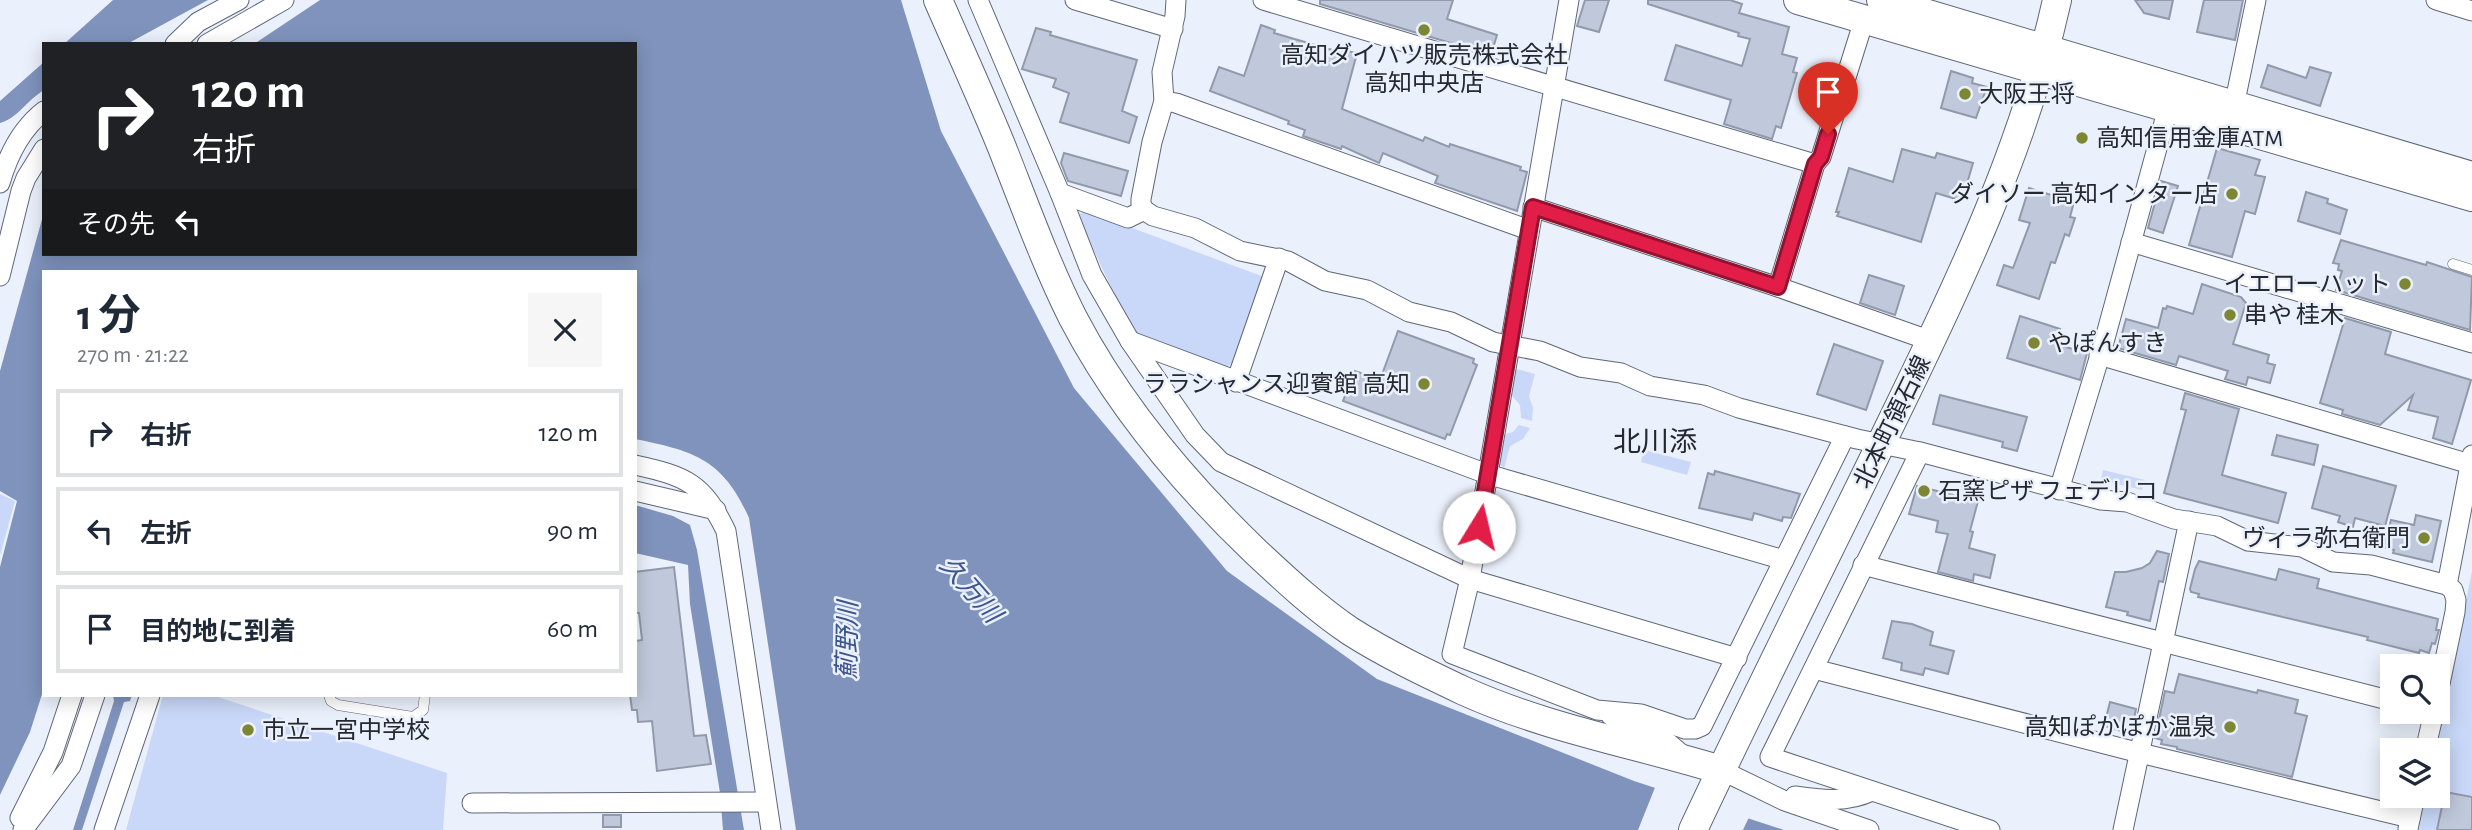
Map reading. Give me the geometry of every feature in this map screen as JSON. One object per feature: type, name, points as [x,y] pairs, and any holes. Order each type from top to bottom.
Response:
[{"type":"street","points":[[177,42],[198,22],[239,0]]},
{"type":"street","points":[[210,42],[284,0]]},
{"type":"street","points":[[938,0],[1000,144],[1049,268],[1074,318],[1115,388],[1162,451],[1223,521],[1296,590],[1350,631],[1419,669],[1466,692],[1520,713],[1689,761]]},
{"type":"street","points":[[978,0],[1093,275],[1130,341],[1195,435],[1221,462],[1470,579],[1737,658]]},
{"type":"street","points":[[1075,0],[1173,29]]},
{"type":"street","points":[[1176,0],[1173,29],[1162,72],[1164,101],[1152,142],[1141,204],[1144,210],[1161,219],[1195,228],[1240,251],[1279,258],[1298,265],[1325,281],[1367,290],[1409,312],[1451,322],[1508,347],[1539,351],[1580,367],[1620,373],[1650,386],[1704,395],[1739,408],[1845,436],[1920,452],[2059,490],[2101,500],[2127,502],[2145,507],[2159,515],[2217,526],[2248,541],[2302,547],[2333,562],[2371,565],[2446,585],[2453,590],[2456,600],[2446,654]]},
{"type":"street","points":[[1263,0],[1815,164]]},
{"type":"street","points":[[1569,0],[1470,579],[1452,654],[1597,710],[1666,741],[1689,761],[1718,777],[1768,792],[1817,799],[1856,799],[1872,791]]},
{"type":"street","points":[[1798,0],[1873,10],[2041,59],[2234,106],[2472,176]]},
{"type":"street","name":"北本町領石線","points":[[1693,830],[1882,443],[1970,255],[2026,111],[2057,0]]},
{"type":"street","points":[[2234,106],[2256,0]]},
{"type":"street","points":[[2436,0],[2472,11]]},
{"type":"street","points":[[1778,287],[1815,164],[1821,157],[1873,10]]},
{"type":"street","points":[[2041,59],[2168,108],[2472,197]]},
{"type":"street","points":[[1164,101],[1176,103],[1529,230]]},
{"type":"street","points":[[2059,490],[2168,108]]},
{"type":"street","points":[[0,183],[20,136],[33,119],[42,112]]},
{"type":"street","points":[[0,276],[21,191],[42,152]]},
{"type":"street","points":[[1060,193],[1128,218],[1144,210]]},
{"type":"street","points":[[1533,207],[1778,287],[1931,341]]},
{"type":"street","points":[[2131,242],[2472,343]]},
{"type":"street","points":[[1236,382],[1279,258]]},
{"type":"street","points":[[1130,341],[1487,474],[1511,474],[1682,524],[1784,561]]},
{"type":"street","points":[[2099,355],[2471,459],[2446,585]]},
{"type":"street","points":[[1597,710],[1641,714],[1685,729],[1702,726],[1845,436]]},
{"type":"street","points":[[1920,452],[1770,757],[1990,830]]},
{"type":"street","points":[[637,465],[672,473],[691,484],[716,510],[726,531],[771,830]]},
{"type":"street","points":[[637,491],[716,510]]},
{"type":"street","points":[[2123,830],[2189,522]]},
{"type":"street","points":[[1863,565],[2380,698]]},
{"type":"street","points":[[1814,669],[2409,824]]},
{"type":"street","points":[[11,830],[42,777],[71,697]]},
{"type":"street","points":[[23,830],[72,766],[94,697]]},
{"type":"street","points":[[104,830],[149,697]]},
{"type":"street","points":[[1768,792],[1785,801],[1869,830]]},
{"type":"street","points":[[472,803],[766,802]]},
{"type":"lane","points":[[2453,264],[2472,270]]},
{"type":"lane","points":[[330,697],[338,705],[413,717],[423,710],[425,697]]},
{"type":"shaded area","points":[[1084,210],[1264,277],[1232,364],[1223,368],[1138,336],[1131,330],[1078,216]]},
{"type":"shaded area","points":[[1513,368],[1535,374],[1529,396],[1533,408],[1532,421],[1521,418],[1520,405],[1509,392]]},
{"type":"shaded area","points":[[1519,425],[1530,428],[1523,439],[1510,446],[1504,469],[1497,461],[1502,435],[1513,432]]},
{"type":"shaded area","points":[[1644,450],[1691,462],[1687,475],[1641,462]]},
{"type":"shaded area","points":[[2103,470],[2145,480],[2142,490],[2101,480]]},
{"type":"shaded area","points":[[0,494],[15,501],[0,556]]},
{"type":"shaded area","points":[[2472,571],[2472,830],[2419,830],[2423,808],[2450,808],[2450,738],[2438,738],[2441,724],[2450,724],[2450,678]]},
{"type":"shaded area","name":"市立一宮中学校","points":[[162,697],[218,697],[447,773],[443,830],[126,830]]},
{"type":"water","points":[[113,0],[208,0],[131,42],[66,42]]},
{"type":"water","points":[[320,0],[901,0],[941,131],[1074,388],[1227,571],[1377,679],[1634,781],[1784,830],[796,830],[749,518],[729,482],[717,470],[690,454],[637,439],[637,270],[42,270],[42,694],[30,732],[0,795],[0,567],[17,501],[0,491],[0,371],[42,219],[42,256],[637,256],[637,42],[257,42]]},
{"type":"water","points":[[42,64],[42,92],[12,118],[0,123],[0,101]]},
{"type":"water","points":[[637,506],[673,516],[690,525],[697,550],[744,830],[723,830],[720,793],[690,604],[688,565],[637,553]]},
{"type":"water","points":[[113,697],[131,697],[130,701],[124,702],[82,830],[73,830]]},
{"type":"pier","points":[[1656,785],[1750,815],[1743,830],[1638,830]]},
{"type":"building","points":[[1320,0],[1453,0],[1447,19],[1497,35],[1491,55],[1320,4]]},
{"type":"building","points":[[1585,0],[1609,0],[1599,32],[1577,26]]},
{"type":"building","points":[[1648,0],[1730,0],[1742,4],[1739,13],[1789,27],[1782,54],[1797,58],[1793,72],[1797,73],[1781,128],[1776,126],[1772,139],[1724,124],[1731,100],[1665,80],[1676,45],[1742,66],[1750,39],[1738,36],[1739,33],[1648,4]]},
{"type":"building","points":[[2135,0],[2173,0],[2169,19],[2144,13]]},
{"type":"building","points":[[2204,0],[2243,0],[2235,40],[2197,32]]},
{"type":"building","points":[[1261,25],[1275,30],[1274,33],[1339,52],[1340,49],[1355,53],[1342,109],[1423,141],[1425,137],[1449,147],[1450,144],[1521,167],[1520,170],[1527,172],[1517,211],[1435,183],[1438,176],[1383,153],[1379,163],[1342,146],[1341,149],[1303,136],[1305,130],[1288,124],[1289,121],[1210,91],[1219,67],[1244,76]]},
{"type":"building","points":[[1036,28],[1051,32],[1050,35],[1137,60],[1122,111],[1137,117],[1129,143],[1060,122],[1069,93],[1053,87],[1056,79],[1022,69]]},
{"type":"building","points":[[2268,65],[2306,78],[2310,67],[2331,73],[2320,106],[2261,87]]},
{"type":"building","name":"大阪王将","points":[[1951,71],[1973,78],[1972,83],[1987,87],[1976,118],[1941,108]]},
{"type":"building","name":"ダイソー 高知インター店","points":[[2217,148],[2260,160],[2255,175],[2265,177],[2255,214],[2245,211],[2232,257],[2189,245]]},
{"type":"building","points":[[1902,149],[1935,158],[1937,153],[1973,163],[1962,201],[1936,193],[1921,242],[1837,216],[1839,212],[1836,212],[1849,168],[1893,182]]},
{"type":"building","points":[[1064,153],[1128,171],[1121,196],[1068,181],[1061,163]]},
{"type":"building","points":[[2161,181],[2178,186],[2163,233],[2148,228]]},
{"type":"building","points":[[2029,188],[2074,202],[2070,217],[2075,218],[2069,236],[2065,234],[2055,263],[2051,262],[2039,299],[1997,285],[2004,265],[2013,268],[2030,223],[2019,220]]},
{"type":"building","points":[[2306,192],[2328,199],[2327,203],[2347,210],[2340,234],[2298,221]]},
{"type":"building","name":"イエローハット","points":[[2341,240],[2426,265],[2427,262],[2472,277],[2470,330],[2336,290],[2342,271],[2338,270],[2339,264],[2333,263]]},
{"type":"building","points":[[1869,275],[1904,286],[1895,315],[1860,303]]},
{"type":"building","points":[[2202,284],[2241,297],[2246,303],[2233,344],[2269,355],[2267,363],[2275,365],[2270,383],[2248,377],[2246,385],[2225,379],[2228,371],[2179,356],[2176,365],[2118,348],[2126,319],[2158,328],[2163,308],[2166,309],[2167,306],[2193,314]]},
{"type":"building","name":"やぽんすき","points":[[2020,316],[2060,329],[2055,344],[2087,353],[2080,380],[2007,358]]},
{"type":"building","points":[[2345,318],[2391,332],[2385,354],[2471,380],[2452,444],[2433,438],[2438,417],[2408,410],[2413,395],[2380,425],[2342,414],[2343,410],[2320,403]]},
{"type":"building","name":"ララシャンス迎賓館 高知","points":[[1398,331],[1474,359],[1473,363],[1477,365],[1450,435],[1447,434],[1445,439],[1343,401],[1355,371],[1380,380]]},
{"type":"building","points":[[1834,344],[1883,361],[1866,410],[1817,394]]},
{"type":"building","points":[[2185,393],[2239,409],[2222,475],[2286,493],[2278,523],[2164,493],[2186,410],[2181,409]]},
{"type":"building","points":[[1940,395],[2027,417],[2017,451],[2002,447],[2003,442],[1933,424]]},
{"type":"building","points":[[2277,435],[2318,445],[2314,465],[2272,455]]},
{"type":"building","points":[[2323,466],[2396,486],[2385,526],[2355,518],[2353,527],[2338,522],[2340,516],[2312,508]]},
{"type":"building","points":[[1715,471],[1800,494],[1791,518],[1783,517],[1782,521],[1754,513],[1752,520],[1699,508],[1708,473],[1714,475]]},
{"type":"building","points":[[1917,486],[1978,501],[1970,531],[1973,532],[1969,548],[1995,555],[1990,578],[1974,574],[1973,581],[1938,572],[1948,534],[1936,532],[1938,521],[1909,514]]},
{"type":"building","points":[[2416,515],[2441,521],[2432,562],[2393,553],[2394,550],[2384,547],[2391,520],[2414,525]]},
{"type":"building","points":[[2157,551],[2169,554],[2163,582],[2159,581],[2150,621],[2106,607],[2115,572],[2142,568],[2150,563]]},
{"type":"building","points":[[2199,561],[2276,580],[2279,569],[2319,579],[2317,588],[2438,619],[2436,630],[2439,630],[2435,644],[2432,643],[2429,653],[2420,650],[2419,653],[2367,640],[2368,637],[2198,597],[2199,594],[2191,592],[2190,589]]},
{"type":"building","points":[[674,567],[694,736],[706,735],[711,764],[657,771],[652,721],[638,722],[637,710],[632,710],[630,697],[637,697],[637,641],[642,640],[637,613],[637,572]]},
{"type":"building","points":[[1892,621],[1912,624],[1933,632],[1930,645],[1954,651],[1948,674],[1925,668],[1923,675],[1901,670],[1902,663],[1883,658]]},
{"type":"building","name":"高知ぽかぽか温泉","points":[[2179,674],[2298,700],[2295,713],[2307,716],[2292,777],[2161,744],[2162,740],[2155,738],[2165,691],[2174,693]]},
{"type":"building","points":[[2110,702],[2136,709],[2131,734],[2104,726]]},
{"type":"building","points":[[2450,793],[2472,797],[2472,830],[2437,830],[2442,808],[2450,808]]},
{"type":"building","points":[[603,815],[621,815],[621,827],[603,827]]},
{"type":"place","name":"高知ダイハツ販売株式会社 高知中央店","points":[[1424,30]]},
{"type":"place","name":"大阪王将","points":[[1965,94]]},
{"type":"place","name":"高知信用金庫ATM","points":[[2082,138]]},
{"type":"place","name":"ダイソー 高知インター店","points":[[2232,194]]},
{"type":"place","name":"イエローハット","points":[[2405,284]]},
{"type":"place","name":"串や 桂木","points":[[2230,315]]},
{"type":"place","name":"やぽんすき","points":[[2034,343]]},
{"type":"place","name":"ララシャンス迎賓館 高知","points":[[1424,384]]},
{"type":"place","name":"石窯ピザ フェデリコ","points":[[1924,491]]},
{"type":"place","name":"ヴィラ弥右衛門","points":[[2424,538]]},
{"type":"place","name":"高知ぽかぽか温泉","points":[[2230,727]]},
{"type":"place","name":"市立一宮中学校","points":[[248,730]]},
{"type":"district","name":"北川添","points":[[1655,441]]},
{"type":"route","points":[[1479,527],[1533,207],[1778,287],[1815,164],[1821,157],[1828,134]]},
{"type":"water label","name":"久万川","points":[[971,589]]},
{"type":"water label","name":"薊野川","points":[[847,640]]}]
